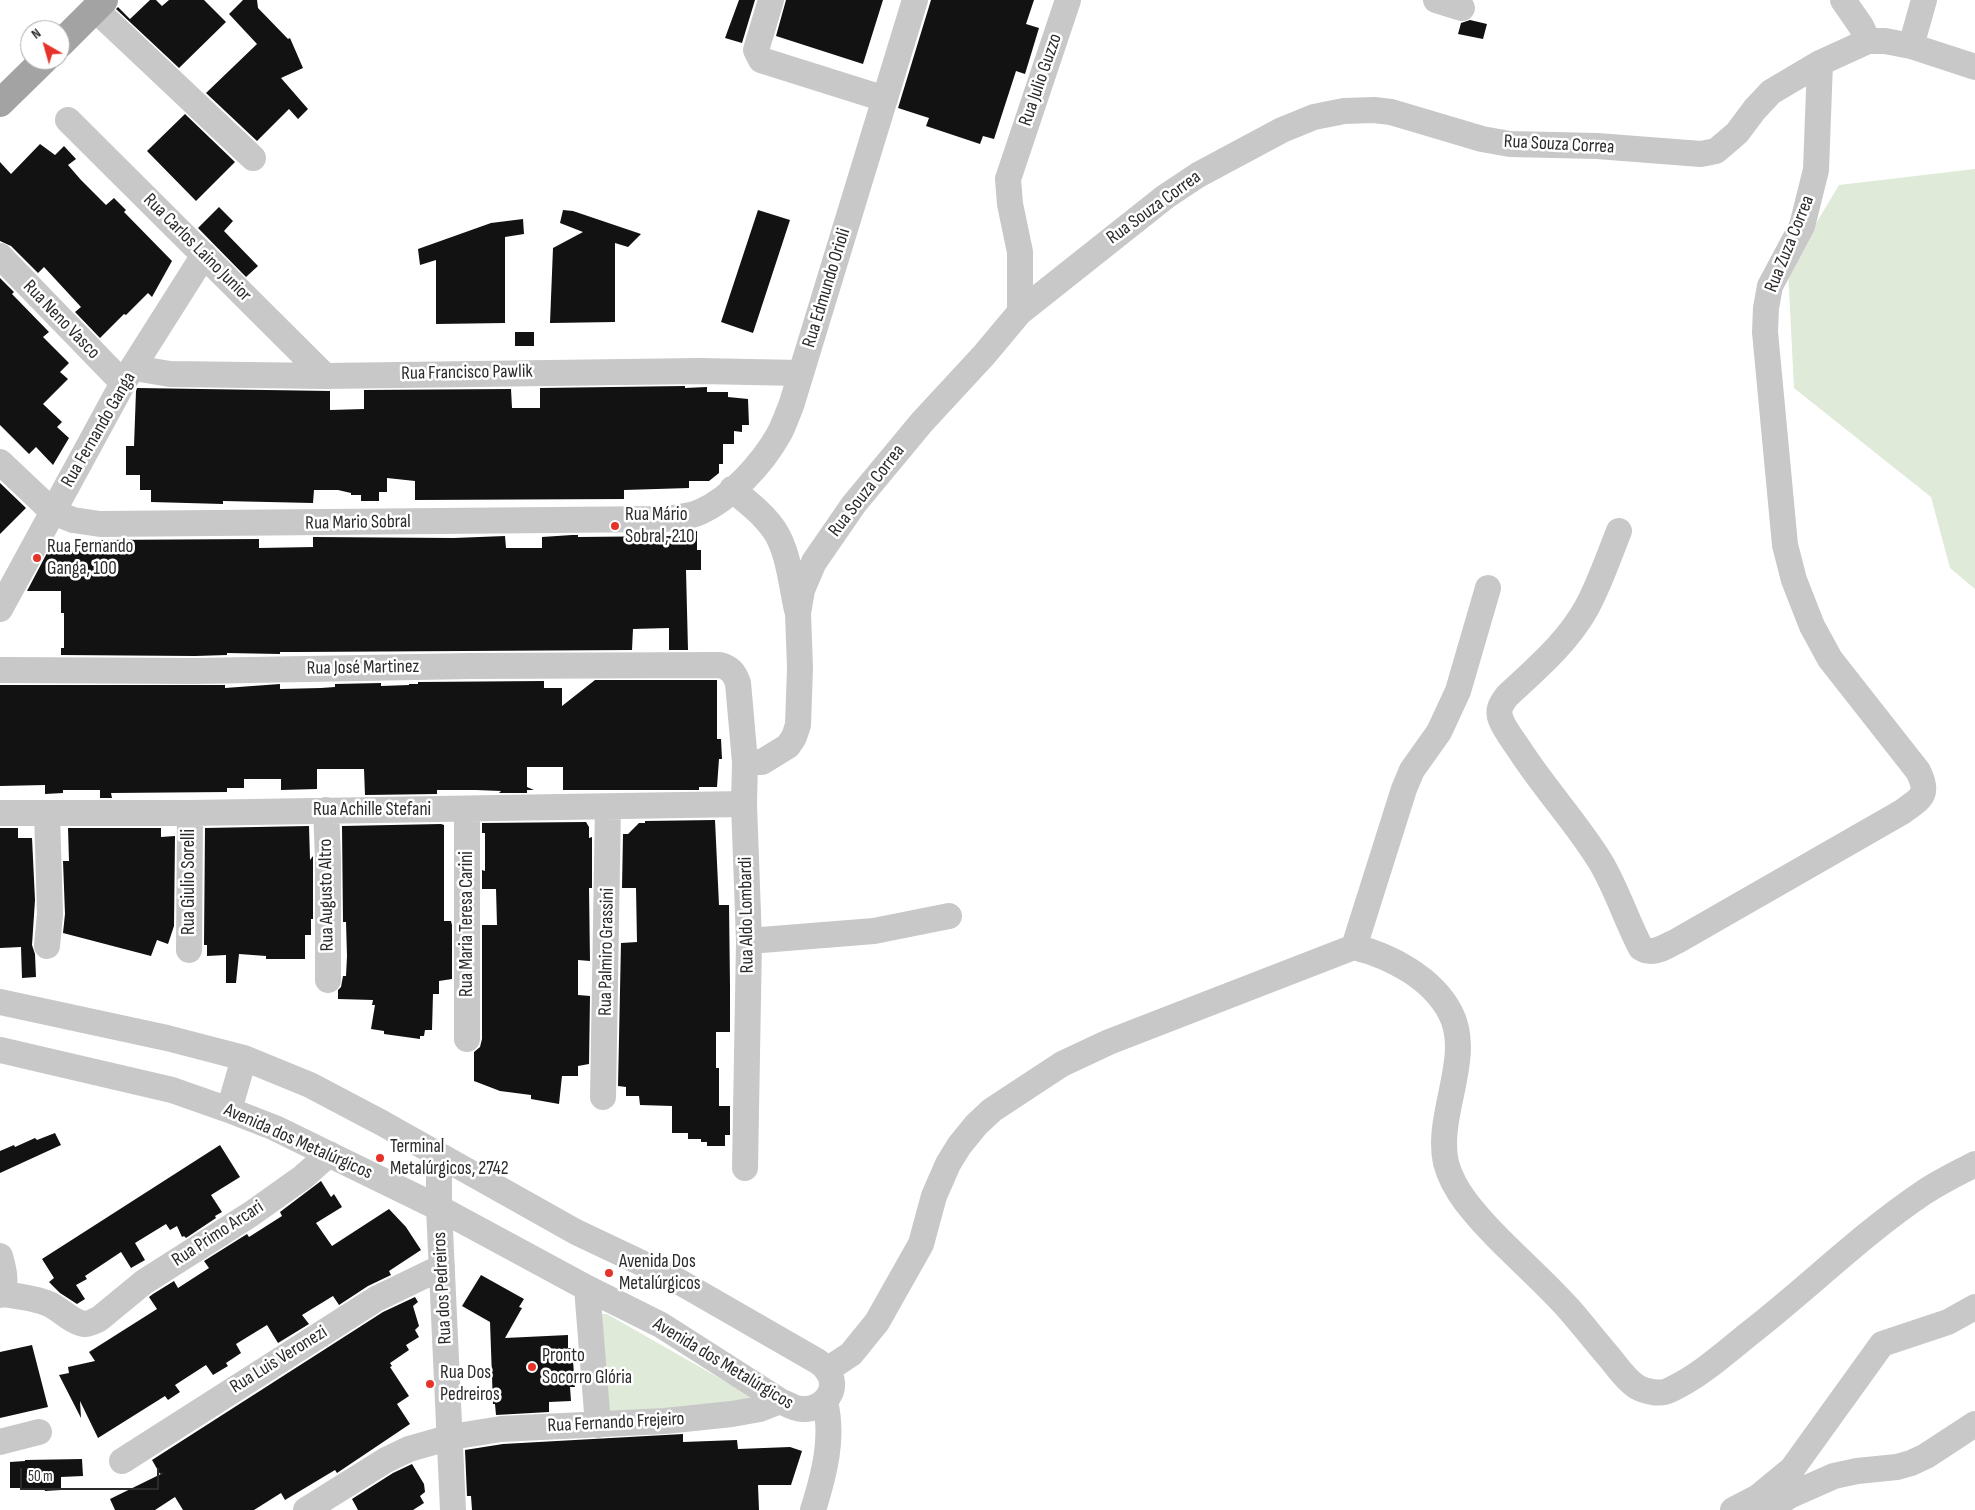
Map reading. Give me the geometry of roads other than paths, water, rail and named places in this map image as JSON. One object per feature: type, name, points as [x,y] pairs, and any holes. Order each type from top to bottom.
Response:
[{"type":"main road","points":[[70,34],[100,4]]},
{"type":"main road","points":[[0,103],[34,70]]},
{"type":"street","points":[[771,0],[756,50],[761,60],[885,99]]},
{"type":"street","name":"Rua Edmundo Orioli","points":[[666,519],[699,513],[720,501],[763,457],[779,434],[791,406],[915,0]]},
{"type":"street","name":"Rua Julio Guzzo","points":[[1020,312],[1020,252],[1008,189],[1008,179],[1068,0]]},
{"type":"street","points":[[1436,0],[1462,8]]},
{"type":"street","points":[[1843,0],[1862,26],[1868,41],[1885,41],[1911,46],[1975,66]]},
{"type":"street","points":[[1911,46],[1924,0]]},
{"type":"street","points":[[100,4],[253,158]]},
{"type":"street","name":"Rua Souza Correa","points":[[745,762],[762,762],[778,754],[788,746],[794,737],[798,725],[800,668],[798,613],[802,590],[814,562],[840,522],[922,422],[984,355],[1020,312],[1165,197],[1198,175],[1282,130],[1314,117],[1344,111],[1374,110],[1391,112],[1482,139],[1510,144],[1597,146],[1701,154],[1716,150],[1737,133],[1771,92],[1820,63],[1868,41]]},
{"type":"street","name":"Rua Zuza Correa","points":[[1619,532],[1588,606],[1576,626],[1560,645],[1507,696],[1498,712],[1502,722],[1529,764],[1578,828],[1601,863],[1620,899],[1641,948],[1650,951],[1677,941],[1902,812],[1916,802],[1925,789],[1918,771],[1830,659],[1812,626],[1794,580],[1785,545],[1765,332],[1766,308],[1770,286],[1802,226],[1815,178],[1819,130],[1820,63]]},
{"type":"street","name":"Rua Carlos Laino Junior","points":[[68,120],[325,376]]},
{"type":"street","name":"Rua Fernando Ganga","points":[[0,609],[129,376],[204,255]]},
{"type":"street","name":"Rua Neno Vasco","points":[[0,256],[129,376]]},
{"type":"street","name":"Rua Francisco Pawlik","points":[[129,376],[170,374],[325,376],[699,370],[801,373]]},
{"type":"street","points":[[0,462],[52,512]]},
{"type":"street","points":[[732,489],[765,519],[775,531],[784,549],[798,613]]},
{"type":"street","name":"Rua Mario Sobral","points":[[52,512],[73,520],[100,524],[666,519]]},
{"type":"street","points":[[1354,947],[1404,788],[1412,770],[1439,732],[1458,691],[1488,588]]},
{"type":"street","name":"Rua José Martinez","points":[[0,670],[195,671],[471,666],[720,665],[727,667]]},
{"type":"street","name":"Rua Aldo Lombardi","points":[[727,667],[735,675],[738,682],[745,762],[744,804],[749,941],[745,1168]]},
{"type":"street","name":"Rua Achille Stefani","points":[[0,813],[468,810],[744,804]]},
{"type":"street","name":"Rua Palmiro Grassini","points":[[603,1096],[608,807]]},
{"type":"street","name":"Rua Augusto Altro","points":[[326,810],[328,980]]},
{"type":"street","name":"Rua Maria Teresa Carini","points":[[467,1039],[468,810]]},
{"type":"street","points":[[47,813],[50,861],[50,914],[47,946]]},
{"type":"street","name":"Rua Giulio Sorelli","points":[[189,950],[190,813]]},
{"type":"street","points":[[749,941],[808,938],[874,931],[949,916]]},
{"type":"street","points":[[0,1002],[167,1038],[244,1058],[310,1085],[382,1122],[576,1232],[671,1277],[817,1361],[827,1370],[851,1354],[877,1322],[921,1244],[934,1196],[948,1164],[959,1146],[976,1125],[992,1110],[1062,1064],[1109,1042],[1354,947],[1370,951],[1391,960],[1410,971],[1431,988],[1445,1003],[1452,1015],[1457,1029],[1457,1058],[1444,1145],[1446,1162],[1453,1183],[1467,1203],[1567,1307],[1624,1375],[1636,1387],[1650,1392],[1667,1392],[1698,1374],[1766,1321],[1892,1214],[1925,1191],[1975,1164]]},
{"type":"street","name":"Avenida dos Metalúrgicos","points":[[0,1050],[172,1090],[275,1128],[439,1208],[587,1288],[661,1325],[780,1401],[800,1410],[814,1408],[825,1402],[831,1391],[832,1381],[827,1370]]},
{"type":"street","points":[[229,1110],[244,1058]]},
{"type":"street","name":"Rua Primo Arcari","points":[[2,1280],[85,1324],[92,1323],[106,1314],[144,1282],[251,1214],[303,1177],[329,1154]]},
{"type":"street","name":"Rua dos Pedreiros","points":[[439,1156],[439,1208],[453,1510]]},
{"type":"street","name":"Rua Luis Veronezi","points":[[122,1461],[376,1299],[442,1267]]},
{"type":"street","points":[[587,1288],[598,1425]]},
{"type":"street","points":[[1733,1510],[1758,1497],[1792,1469],[1882,1344],[1948,1322],[1975,1307]]},
{"type":"street","name":"Rua Fernando Frejeiro","points":[[306,1510],[386,1460],[409,1448],[451,1437],[501,1429],[666,1421],[732,1414],[760,1409],[780,1401]]},
{"type":"street","points":[[817,1509],[829,1440],[828,1413],[825,1402]]},
{"type":"street","points":[[1767,1510],[1791,1495],[1834,1476],[1857,1470],[1897,1467],[1911,1463],[1926,1456],[1975,1424]]},
{"type":"street","points":[[0,1442],[39,1432]]},
{"type":"place","name":"Rua Mário Sobral, 210","points":[[615,526]]},
{"type":"place","name":"Rua Fernando Ganga, 100","points":[[37,558]]},
{"type":"place","name":"Terminal Metalúrgicos, 2742","points":[[380,1158]]},
{"type":"place","name":"Avenida Dos Metalúrgicos","points":[[609,1273]]},
{"type":"place","name":"Pronto Socorro Glória","points":[[532,1367]]},
{"type":"place","name":"Rua Dos Pedreiros","points":[[430,1384]]}]
